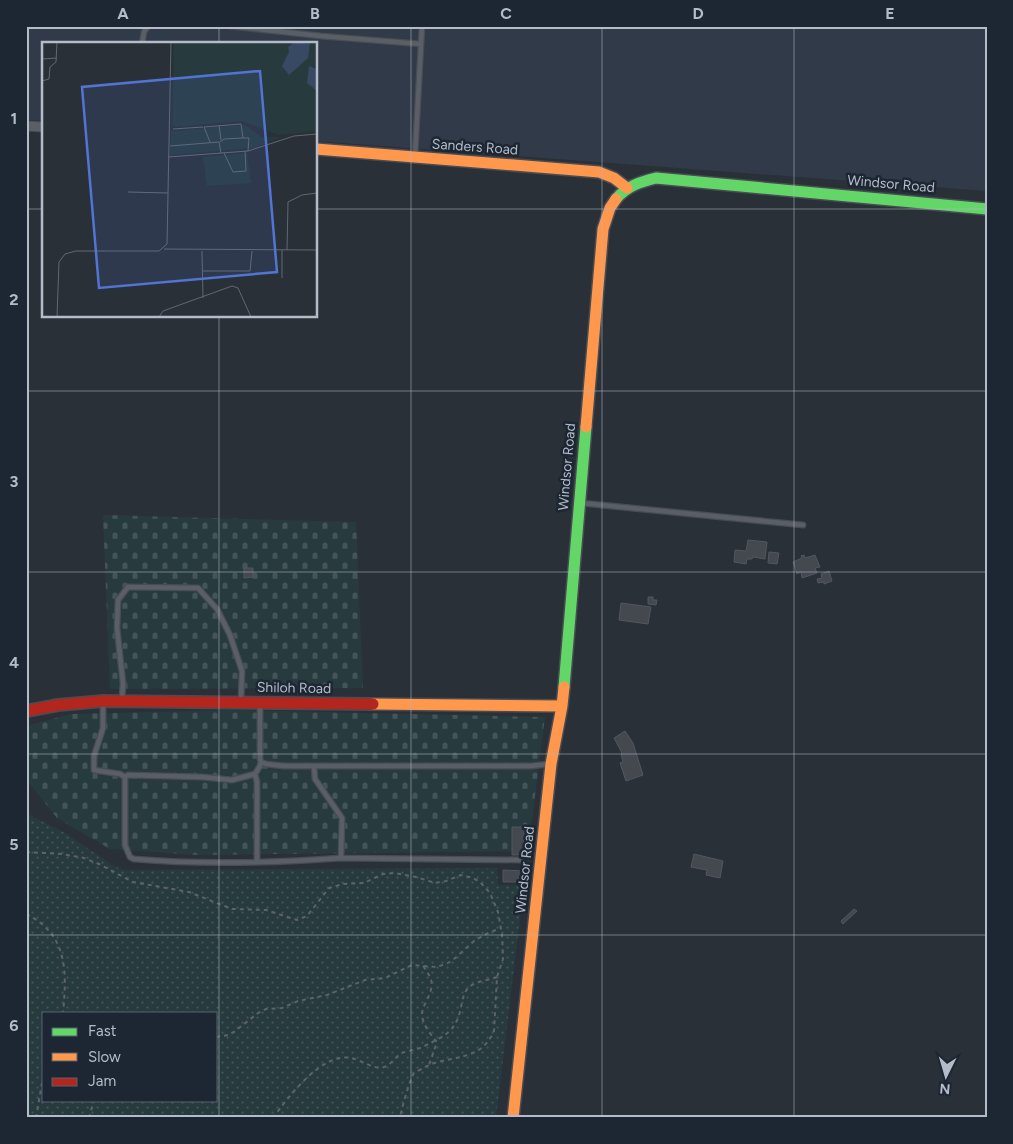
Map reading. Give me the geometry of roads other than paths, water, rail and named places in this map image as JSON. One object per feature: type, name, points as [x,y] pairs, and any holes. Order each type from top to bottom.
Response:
[{"type":"main road","name":"Sanders Road","points":[[318,150],[599,172],[614,178],[626,188]]},
{"type":"main road","name":"Windsor Road","points":[[513,1118],[551,764],[562,706],[603,229],[607,212],[615,198],[626,188],[641,181],[656,178],[987,209]]},
{"type":"main road","name":"Shiloh Road","points":[[26,711],[58,705],[103,701],[562,706]]},
{"type":"street","points":[[26,126],[42,127]]},
{"type":"lane","points":[[142,42],[144,32],[148,26]]},
{"type":"lane","points":[[230,26],[421,44]]},
{"type":"lane","points":[[415,158],[422,26]]},
{"type":"lane","points":[[579,503],[803,525]]},
{"type":"lane","points":[[122,701],[117,619],[118,600],[128,587],[198,588],[217,608],[230,635],[242,671],[241,702]]},
{"type":"lane","points":[[103,701],[103,728],[94,756],[94,770],[120,774],[125,777]]},
{"type":"lane","points":[[125,777],[128,775],[202,777],[232,780],[255,774],[261,762],[260,702]]},
{"type":"lane","points":[[261,762],[284,766],[531,766],[551,764]]},
{"type":"lane","points":[[314,766],[315,779],[342,818],[341,858]]},
{"type":"lane","points":[[255,774],[257,782],[257,862]]},
{"type":"lane","points":[[125,777],[125,845],[130,857],[134,859],[178,863],[341,858],[521,860]]}]
